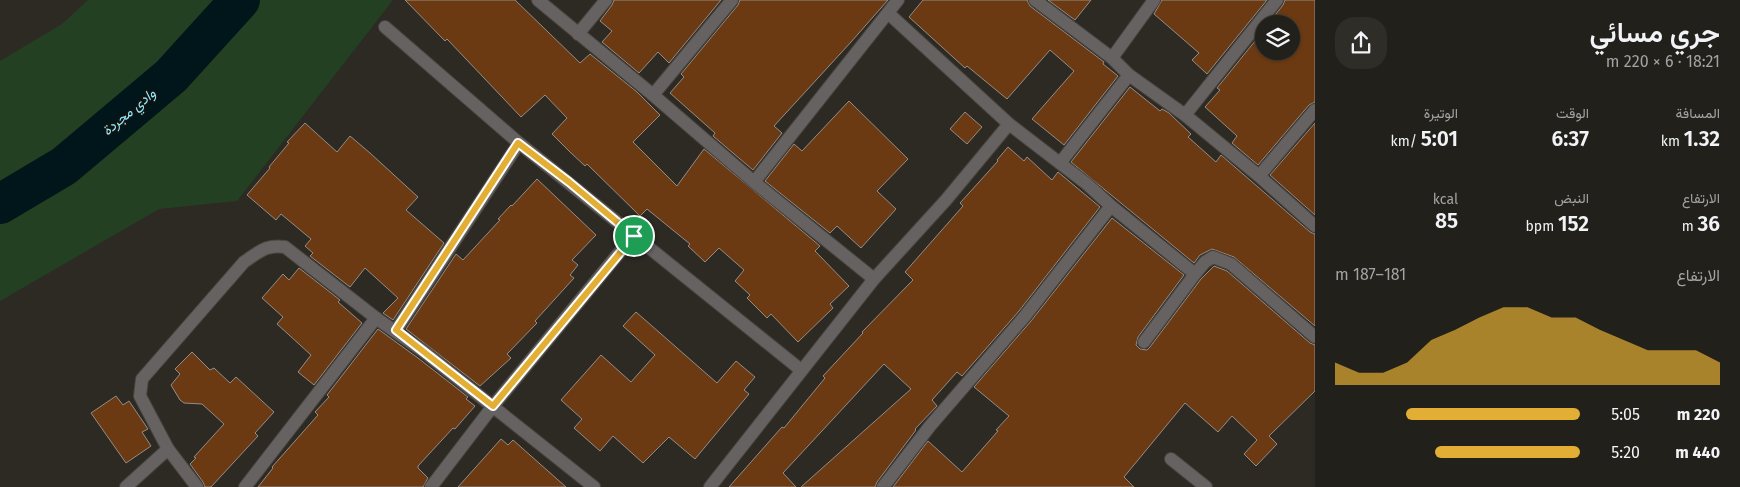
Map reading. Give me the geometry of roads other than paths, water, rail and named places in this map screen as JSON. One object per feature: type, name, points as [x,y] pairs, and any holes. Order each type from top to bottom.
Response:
[{"type":"street","points":[[538,0],[754,182],[874,279]]},
{"type":"street","points":[[578,34],[606,0]]},
{"type":"street","points":[[653,95],[732,0]]},
{"type":"street","points":[[754,182],[898,0]]},
{"type":"street","points":[[1036,0],[1112,58],[1129,74],[1185,115],[1259,176],[1315,226]]},
{"type":"street","points":[[1112,58],[1154,0]]},
{"type":"street","points":[[1185,115],[1277,0]]},
{"type":"street","points":[[888,14],[1009,124],[1060,163],[1195,274]]},
{"type":"street","points":[[385,27],[518,143],[801,370]]},
{"type":"street","points":[[1060,163],[1129,74]]},
{"type":"street","points":[[1259,176],[1315,110]]},
{"type":"street","points":[[710,487],[874,279],[946,200],[1009,124]]},
{"type":"street","points":[[396,330],[518,143]]},
{"type":"street","points":[[883,487],[930,426],[1025,316],[1111,206]]},
{"type":"street","points":[[431,487],[493,406],[634,236]]},
{"type":"street","points":[[197,487],[168,449],[140,396],[142,379],[244,262],[265,248],[275,245],[285,247],[376,318],[396,330],[594,487]]},
{"type":"street","points":[[1144,342],[1195,274],[1205,262],[1212,258],[1230,264],[1315,337]]},
{"type":"street","points":[[245,487],[376,318]]},
{"type":"street","points":[[126,487],[168,449]]},
{"type":"street","points":[[1172,458],[1206,487]]},
{"type":"waterway","name":"وادي مجردة","points":[[0,204],[64,166],[171,76],[240,0]]}]
